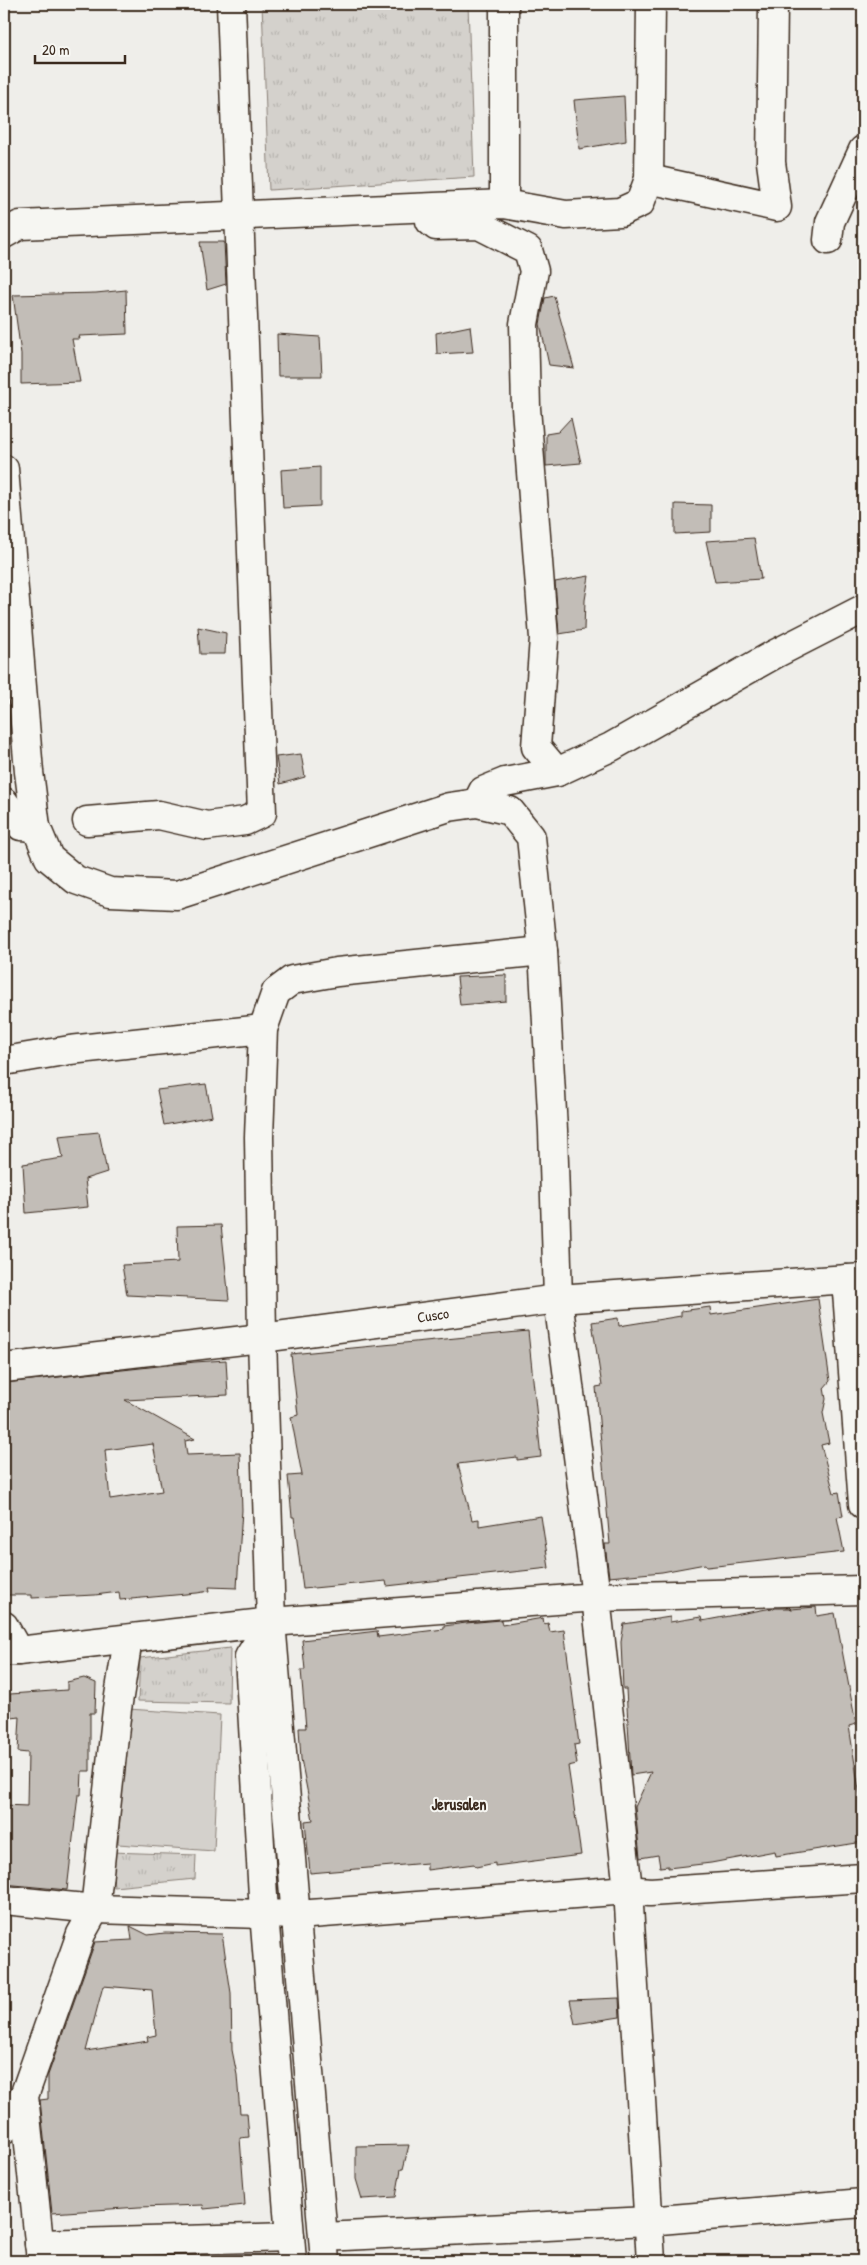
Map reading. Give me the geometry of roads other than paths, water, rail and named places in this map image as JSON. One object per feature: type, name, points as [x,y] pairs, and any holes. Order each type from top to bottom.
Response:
[{"type":"street","points":[[87,820],[159,815],[207,826],[245,821],[262,813],[230,4]]},
{"type":"street","points":[[504,4],[504,204]]},
{"type":"street","points":[[4,234],[20,225],[504,204],[566,215],[620,212],[640,203],[649,179],[652,4]]},
{"type":"street","points":[[649,179],[777,206],[771,162],[773,4]]},
{"type":"street","points":[[828,240],[830,222],[863,150]]},
{"type":"street","points":[[429,208],[430,221],[436,226],[479,225],[528,250],[534,271],[524,324],[526,408],[544,638],[536,746],[557,772]]},
{"type":"street","points":[[4,469],[29,772],[36,827],[49,858],[76,880],[110,892],[177,896],[449,807],[477,803],[510,811],[531,837],[543,952],[553,1130],[558,1299],[596,1597],[628,1890],[651,2261]]},
{"type":"street","points":[[477,803],[483,791],[505,782],[557,772],[611,747],[775,654],[863,609]]},
{"type":"street","points":[[4,802],[21,826],[36,827]]},
{"type":"street","points":[[543,952],[337,972],[292,980],[276,992],[262,1029],[259,1137],[262,1338],[271,1622],[324,2249],[863,2203]]},
{"type":"street","points":[[4,1061],[70,1050],[262,1029]]},
{"type":"street","points":[[855,1278],[863,1504]]},
{"type":"street","name":"Cusco","points":[[4,1368],[262,1338],[558,1299],[855,1278]]},
{"type":"street","points":[[4,1626],[11,1651],[271,1622],[596,1597],[863,1590]]},
{"type":"street","points":[[24,2096],[40,2253],[291,2249],[264,1913],[249,1657],[271,1622]]},
{"type":"street","points":[[4,2129],[24,2096],[81,1934],[96,1909],[117,1709],[128,1639]]},
{"type":"street","points":[[4,1900],[96,1909],[297,1914],[628,1890],[650,1892],[863,1878]]},
{"type":"district","name":"Jerusalen","points":[[459,1804]]}]
